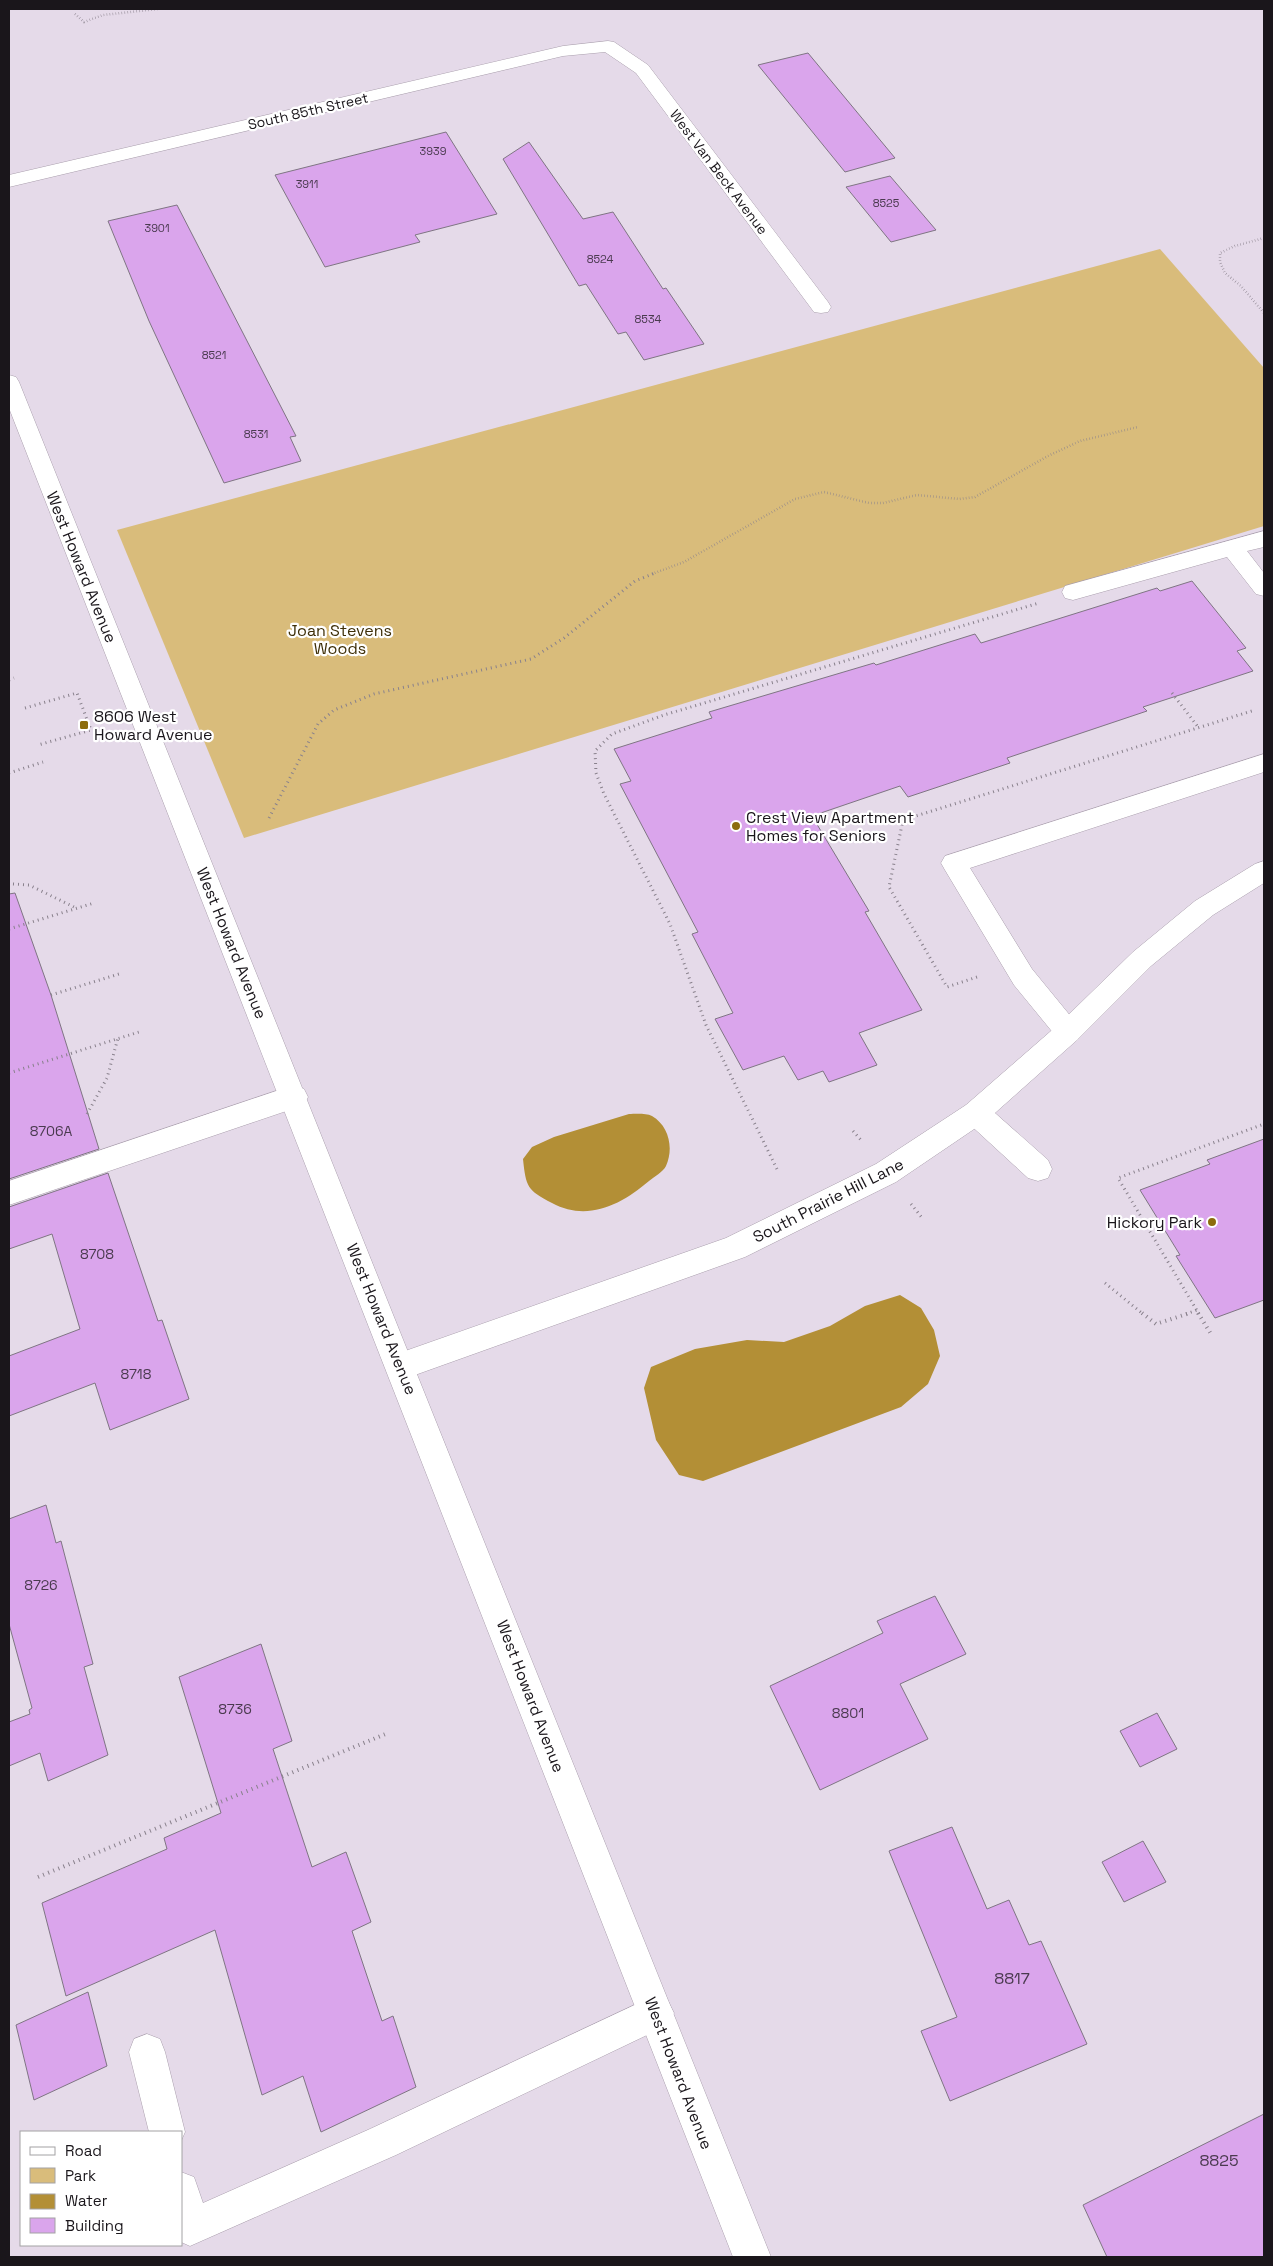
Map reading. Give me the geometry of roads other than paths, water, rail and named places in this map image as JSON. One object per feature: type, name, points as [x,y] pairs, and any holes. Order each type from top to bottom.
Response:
[{"type":"street","name":"South 85th Street","points":[[9,181],[563,51],[608,46]]},
{"type":"street","name":"West Van Beck Avenue","points":[[608,46],[642,69],[821,307]]},
{"type":"street","name":"West Howard Avenue","points":[[9,382],[294,1096],[752,2257]]},
{"type":"street","points":[[1073,592],[1264,539]]},
{"type":"street","points":[[1232,548],[1264,588]]},
{"type":"street","points":[[1068,1032],[1022,977],[954,863],[1264,763]]},
{"type":"street","name":"South Prairie Hill Lane","points":[[400,1366],[735,1248],[886,1173],[976,1113],[1068,1032],[1142,959],[1204,908],[1264,871]]},
{"type":"street","points":[[9,1193],[294,1096]]},
{"type":"street","points":[[976,1113],[1038,1169]]},
{"type":"street","points":[[182,2194],[190,2227],[384,2142],[656,2013]]},
{"type":"street","points":[[147,2052],[167,2131]]},
{"type":"water","points":[[629,1114],[647,1114],[658,1120],[666,1131],[670,1145],[665,1168],[638,1190],[615,1204],[591,1211],[578,1211],[552,1203],[537,1195],[529,1187],[525,1176],[523,1159],[532,1147],[554,1137]]},
{"type":"water","points":[[900,1295],[921,1308],[934,1330],[940,1356],[928,1384],[901,1407],[703,1481],[679,1475],[656,1440],[644,1388],[651,1367],[695,1349],[747,1340],[784,1342],[830,1326],[865,1306]]},
{"type":"place","name":"8606 West Howard Avenue","points":[[84,725]]},
{"type":"place","name":"Crest View Apartment Homes for Seniors","points":[[736,826]]},
{"type":"place","name":"Hickory Park","points":[[1212,1222]]},
{"type":"park label","name":"Joan Stevens Woods","points":[[340,639]]}]
